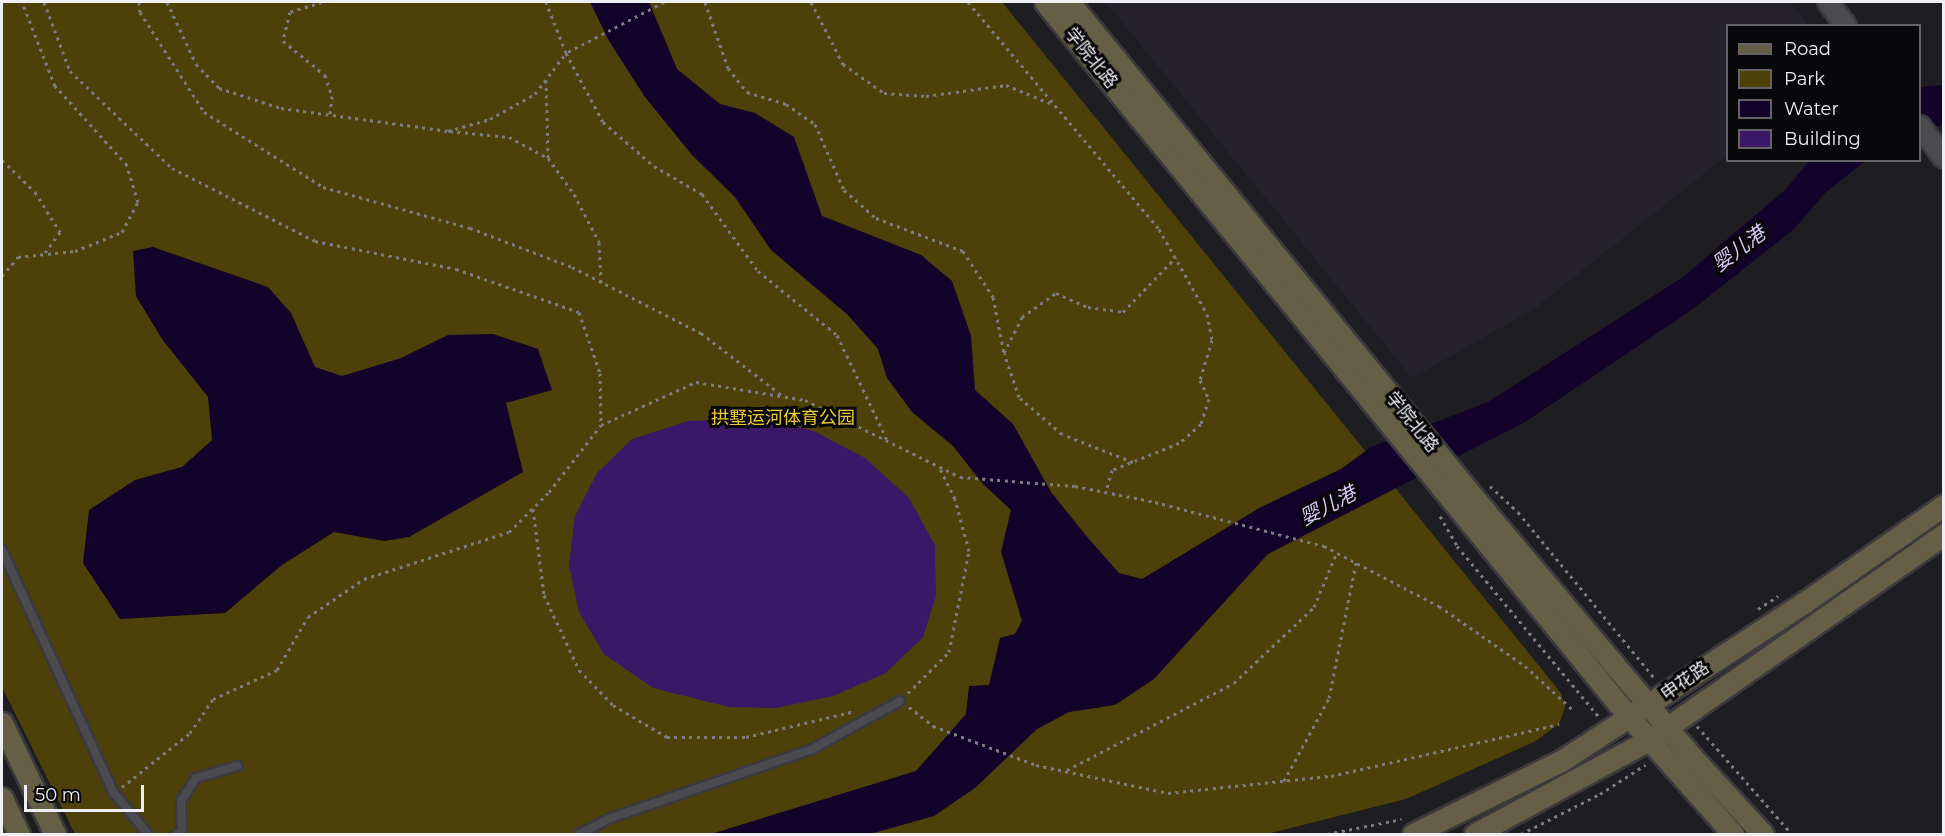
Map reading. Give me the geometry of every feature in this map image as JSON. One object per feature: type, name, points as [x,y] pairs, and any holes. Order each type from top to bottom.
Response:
[{"type":"main road","name":"学院北路","points":[[1045,2],[1401,420],[1479,504],[1649,705],[1763,834]]},
{"type":"main road","name":"学院北路","points":[[1069,2],[1401,420],[1437,481],[1630,718],[1640,745],[1733,834]]},
{"type":"main road","name":"申花路","points":[[1413,834],[1507,791],[1630,718],[1944,505]]},
{"type":"main road","name":"申花路","points":[[1475,834],[1640,745],[1944,534]]},
{"type":"main road","points":[[2,723],[55,834]]},
{"type":"main road","points":[[2,798],[19,834]]},
{"type":"street","points":[[1828,2],[1844,24]]},
{"type":"street","points":[[1921,127],[1939,152]]},
{"type":"lane","points":[[2,550],[114,793],[148,834]]},
{"type":"lane","points":[[579,834],[611,819],[812,749],[900,701]]},
{"type":"lane","points":[[177,834],[182,832],[181,801],[196,778],[237,766]]},
{"type":"path","points":[[2,276],[18,257],[75,251],[122,232],[138,202],[127,165],[55,86],[22,2]]},
{"type":"path","points":[[44,2],[70,71],[172,168],[315,241],[456,268],[579,312],[600,373],[602,425]]},
{"type":"path","points":[[139,2],[140,12],[204,112],[323,187],[470,228],[572,267],[701,333],[784,397]]},
{"type":"path","points":[[167,2],[196,64],[219,88],[281,108],[509,137],[548,158],[574,194],[599,242],[601,283]]},
{"type":"path","points":[[322,2],[290,12],[283,41],[325,75],[333,96],[330,114]]},
{"type":"path","points":[[546,2],[566,53],[603,122],[654,166],[702,194],[758,271],[837,335],[890,444]]},
{"type":"path","points":[[448,131],[490,119],[535,94],[566,53],[664,2]]},
{"type":"path","points":[[705,2],[728,68],[747,92],[786,104],[815,124],[844,190],[876,218],[963,251],[993,297],[1004,353],[1019,397],[1062,434],[1135,463]]},
{"type":"path","points":[[811,2],[843,64],[884,93],[926,96],[1006,85],[1055,105]]},
{"type":"path","points":[[968,2],[1159,229],[1207,314],[1212,340],[1201,366],[1200,380],[1209,399],[1201,424],[1179,443],[1112,471],[1105,492]]},
{"type":"path","points":[[546,80],[548,158]]},
{"type":"path","points":[[2,160],[35,192],[60,232],[44,254]]},
{"type":"path","points":[[1004,353],[1022,318],[1056,293],[1088,307],[1123,312],[1176,257]]},
{"type":"path","points":[[114,793],[190,733],[213,699],[278,670],[308,617],[364,579],[509,532],[533,509],[602,425],[696,382],[805,400],[960,477],[1075,486],[1217,518],[1324,546],[1439,606],[1525,666],[1573,710]]},
{"type":"path","points":[[940,467],[955,499],[969,551],[949,652],[900,701],[933,726],[1028,761],[1168,793],[1331,776],[1559,724]]},
{"type":"path","points":[[1486,483],[1526,521],[1667,693]]},
{"type":"path","points":[[533,509],[544,595],[579,670],[613,705],[667,737],[746,737],[856,711]]},
{"type":"path","points":[[1438,514],[1464,555],[1580,697],[1612,729]]},
{"type":"path","points":[[1065,771],[1234,683],[1314,607],[1337,552]]},
{"type":"path","points":[[1284,781],[1329,698],[1357,562]]},
{"type":"path","points":[[1686,714],[1792,834]]},
{"type":"path","points":[[1640,745],[1654,772]]},
{"type":"shaded area","points":[[1106,2],[1790,2],[1808,24],[1726,24],[1726,156],[1534,309],[1412,378]]},
{"type":"green space","name":"拱墅运河体育公园","points":[[2,2],[1002,2],[1561,693],[1565,707],[1559,724],[1534,742],[1406,799],[1267,834],[75,834],[2,687]]},
{"type":"water","name":"婴儿港","points":[[590,2],[649,2],[677,69],[720,104],[755,113],[794,137],[822,216],[921,255],[952,281],[971,336],[975,390],[1013,424],[1051,492],[1088,538],[1119,573],[1142,579],[1261,507],[1341,469],[1371,447],[1488,402],[1683,277],[1786,189],[1808,162],[1864,162],[1825,193],[1794,229],[1693,309],[1525,422],[1268,554],[1154,679],[1115,705],[1069,712],[1037,729],[975,788],[934,816],[870,834],[711,834],[916,771],[966,714],[969,686],[989,685],[1000,638],[1015,634],[1022,621],[1001,552],[1011,510],[983,484],[953,446],[912,412],[887,378],[878,349],[848,315],[771,250],[735,197],[692,155],[645,97],[609,41]]},
{"type":"water","points":[[1943,85],[1943,125],[1921,129],[1921,87]]},
{"type":"water","points":[[153,247],[268,287],[291,313],[315,367],[342,376],[401,358],[448,335],[493,334],[538,349],[552,390],[506,403],[523,472],[409,537],[384,541],[334,532],[282,565],[225,613],[120,619],[83,563],[89,510],[135,480],[182,467],[212,440],[208,397],[162,339],[136,296],[133,251]]},
{"type":"building","points":[[766,419],[814,431],[865,458],[909,498],[935,545],[936,596],[923,637],[886,673],[833,696],[776,708],[729,707],[653,688],[604,654],[579,612],[569,565],[575,516],[597,473],[632,439],[688,421]]}]
